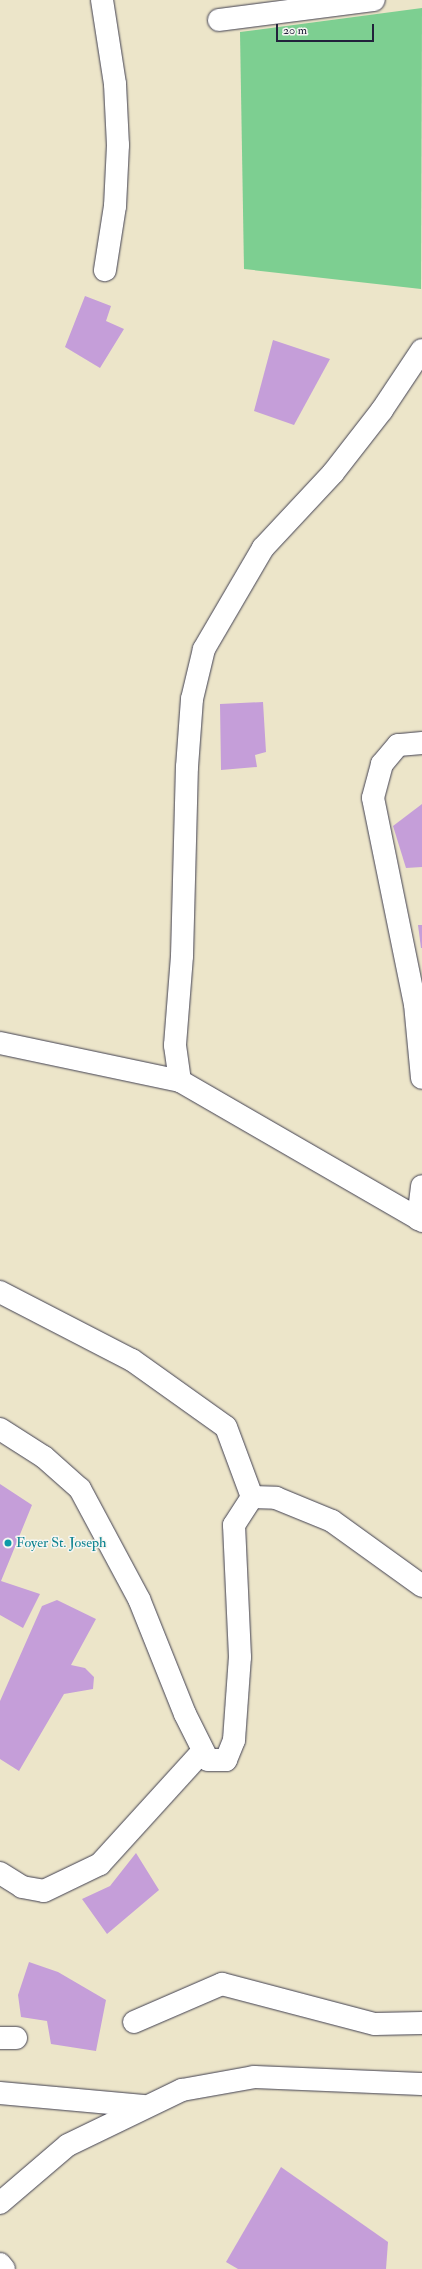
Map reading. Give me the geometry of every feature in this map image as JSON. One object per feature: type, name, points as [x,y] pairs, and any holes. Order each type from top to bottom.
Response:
[{"type":"street","points":[[102,0],[113,70],[118,146],[115,206],[105,270]]},
{"type":"street","points":[[219,20],[374,0]]},
{"type":"street","points":[[180,1081],[175,1045],[182,956],[187,767],[192,698],[204,649],[263,548],[333,473],[382,410],[422,350]]},
{"type":"street","points":[[422,743],[398,745],[382,764],[373,798],[415,1004],[422,1078]]},
{"type":"street","points":[[0,1043],[180,1081],[420,1220],[422,1186]]},
{"type":"street","points":[[0,1292],[132,1360],[226,1427],[252,1497]]},
{"type":"street","points":[[0,1429],[44,1457],[80,1489],[139,1599],[202,1752],[208,1760],[226,1760],[234,1740],[240,1657],[234,1525],[252,1497]]},
{"type":"street","points":[[252,1497],[276,1498],[332,1521],[422,1586]]},
{"type":"street","points":[[0,1872],[22,1887],[44,1891],[100,1864],[202,1752]]},
{"type":"street","points":[[134,2022],[222,1984],[375,2024],[422,2024]]},
{"type":"street","points":[[0,2203],[68,2145],[144,2106],[182,2090],[254,2077],[422,2084]]},
{"type":"street","points":[[0,2094],[144,2106]]},
{"type":"street","points":[[0,2264],[4,2269]]},
{"type":"green space","points":[[422,8],[421,289],[244,269],[240,32]]},
{"type":"building","points":[[85,296],[111,306],[106,321],[124,329],[100,368],[65,347]]},
{"type":"building","points":[[273,340],[330,359],[294,425],[254,411]]},
{"type":"building","points":[[263,702],[266,752],[255,755],[257,767],[221,770],[220,704]]},
{"type":"building","points":[[422,804],[422,867],[406,868],[393,826]]},
{"type":"building","points":[[418,925],[422,925],[422,948],[421,948]]},
{"type":"building","name":"Foyer St. Joseph","points":[[0,1484],[32,1505],[1,1581],[40,1594],[23,1628],[0,1615]]},
{"type":"building","points":[[57,1600],[96,1619],[71,1665],[85,1668],[94,1677],[93,1689],[64,1694],[19,1771],[0,1759],[0,1701],[42,1606]]},
{"type":"building","points":[[136,1853],[159,1890],[107,1934],[82,1899],[110,1886]]},
{"type":"building","points":[[29,1962],[58,1972],[106,2000],[96,2051],[51,2044],[47,2021],[21,2017],[18,1995]]},
{"type":"building","points":[[281,2167],[388,2242],[386,2269],[238,2269],[226,2262]]},
{"type":"place","name":"Foyer St. Joseph","points":[[8,1543]]}]
